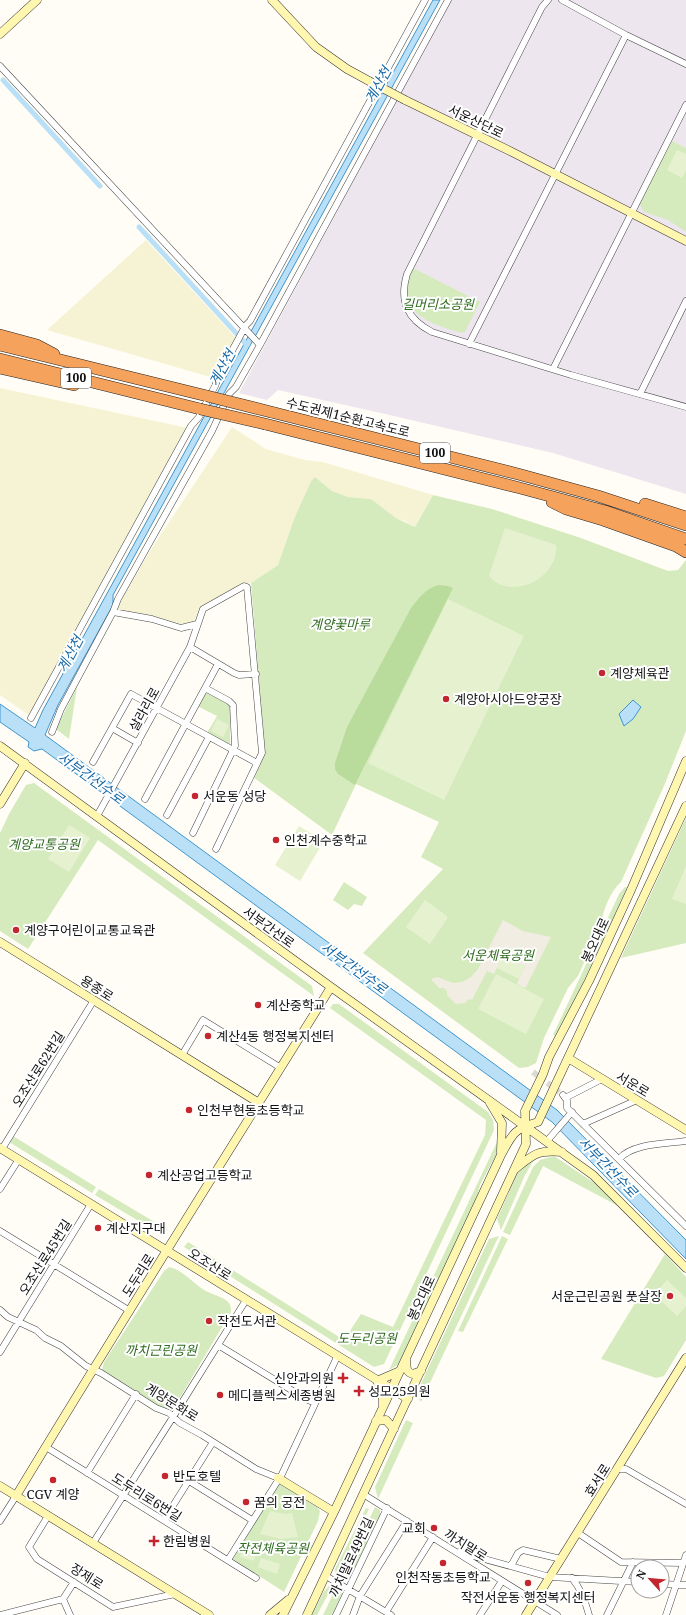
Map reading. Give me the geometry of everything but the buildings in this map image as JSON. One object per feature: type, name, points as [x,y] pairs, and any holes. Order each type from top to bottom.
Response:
[{"type":"highway","points":[[0,335],[37,345],[73,363]]},
{"type":"highway","name":"수도권제1순환고속도로","points":[[0,345],[518,474],[598,496],[641,502],[685,522]]},
{"type":"highway","name":"수도권제1순환고속도로","points":[[0,359],[520,488],[566,509],[682,543]]},
{"type":"highway","points":[[0,368],[112,393],[151,397]]},
{"type":"main road","points":[[0,34],[37,0]]},
{"type":"main road","name":"서운산단로","points":[[272,0],[316,47],[347,69],[405,100],[478,135],[686,241]]},
{"type":"main road","name":"서부간선로","points":[[0,746],[331,987],[563,1153],[602,1183],[686,1268]]},
{"type":"main road","name":"봉오대로","points":[[307,1615],[486,1233],[526,1144],[525,1111],[538,1085],[549,1057],[589,981],[631,890],[686,761]]},
{"type":"main road","points":[[0,804],[25,763]]},
{"type":"main road","name":"봉오대로","points":[[283,1615],[334,1512],[501,1155],[512,1134],[525,1126],[538,1122],[587,1020],[603,980],[686,806]]},
{"type":"main road","name":"용종로","points":[[0,942],[259,1103]]},
{"type":"main road","name":"도두리로","points":[[16,1496],[93,1369],[331,987]]},
{"type":"main road","name":"서운로","points":[[568,1058],[686,1130]]},
{"type":"main road","points":[[487,1099],[502,1123],[501,1155]]},
{"type":"main road","name":"오조산로","points":[[1,1148],[337,1357],[408,1399]]},
{"type":"main road","points":[[513,1170],[535,1154],[544,1151],[563,1153]]},
{"type":"main road","name":"효서로","points":[[526,1615],[686,1358]]},
{"type":"main road","points":[[406,1359],[408,1372],[413,1374],[421,1371]]},
{"type":"main road","points":[[383,1406],[383,1399],[377,1381],[400,1371]]},
{"type":"main road","points":[[376,1421],[386,1420],[394,1429]]},
{"type":"main road","name":"계양문화로","points":[[278,1478],[334,1512]]},
{"type":"main road","points":[[0,1486],[208,1615]]},
{"type":"main road","points":[[270,1615],[292,1597]]},
{"type":"street","points":[[31,718],[191,425],[199,417],[238,340],[425,0]]},
{"type":"street","points":[[52,732],[61,709],[114,612],[118,599],[212,431],[229,394],[236,387],[448,0]]},
{"type":"street","points":[[548,0],[542,7],[407,274],[403,297],[413,319],[420,326],[432,332],[553,369],[686,407]]},
{"type":"street","points":[[562,0],[686,64]]},
{"type":"street","points":[[469,344],[626,34]]},
{"type":"street","points":[[0,66],[244,331],[259,345]]},
{"type":"street","points":[[0,70],[8,75]]},
{"type":"street","points":[[553,369],[686,105]]},
{"type":"street","points":[[640,394],[686,300]]},
{"type":"street","name":"살라리로","points":[[97,816],[190,648],[203,609],[244,586],[247,587],[256,674]]},
{"type":"street","points":[[114,612],[152,619],[181,628],[197,624]]},
{"type":"street","points":[[190,648],[240,675],[256,674],[262,753],[216,849]]},
{"type":"street","points":[[144,799],[218,664]]},
{"type":"street","points":[[193,833],[235,746],[232,705],[229,701],[205,688]]},
{"type":"street","points":[[93,762],[131,694],[257,763]]},
{"type":"street","points":[[112,728],[138,743]]},
{"type":"street","points":[[167,815],[209,737]]},
{"type":"street","name":"오조산로62번길","points":[[1,1148],[94,1000]]},
{"type":"street","points":[[182,1055],[203,1020],[281,1068]]},
{"type":"street","points":[[602,1079],[564,1096],[570,1114],[583,1124],[619,1158],[686,1226]]},
{"type":"street","points":[[583,1124],[637,1100]]},
{"type":"street","points":[[547,1141],[570,1114]]},
{"type":"street","points":[[619,1158],[633,1148],[686,1141]]},
{"type":"street","points":[[0,1189],[19,1160]]},
{"type":"street","name":"오조산로45번길","points":[[0,1352],[91,1204]]},
{"type":"street","points":[[0,1230],[130,1311]]},
{"type":"street","points":[[93,1543],[246,1300]]},
{"type":"street","name":"계양문화로","points":[[0,1310],[8,1316],[36,1330],[45,1338],[61,1346],[86,1366],[136,1394],[156,1408],[169,1413],[180,1423],[256,1469],[278,1478]]},
{"type":"street","points":[[218,1345],[315,1403]]},
{"type":"street","points":[[228,1560],[278,1478],[282,1474],[337,1357]]},
{"type":"street","points":[[87,1473],[136,1394]]},
{"type":"street","points":[[164,1520],[212,1442]]},
{"type":"street","name":"도두리로6번길","points":[[46,1448],[256,1578]]},
{"type":"street","points":[[618,1469],[626,1468],[686,1504]]},
{"type":"street","points":[[189,1481],[252,1520]]},
{"type":"street","name":"까치말로","points":[[363,1494],[557,1615]]},
{"type":"street","points":[[0,1522],[16,1496]]},
{"type":"street","name":"까치말로49번길","points":[[336,1615],[387,1508]]},
{"type":"street","name":"장제로","points":[[48,1516],[29,1547],[37,1559],[113,1607],[175,1594]]},
{"type":"street","points":[[353,1615],[360,1596],[407,1521]]},
{"type":"street","points":[[578,1533],[621,1562],[630,1562]]},
{"type":"street","points":[[326,1576],[348,1588],[388,1614],[433,1537]]},
{"type":"street","points":[[453,1550],[550,1577],[630,1581]]},
{"type":"street","points":[[511,1566],[518,1553],[523,1550],[561,1559]]},
{"type":"street","points":[[666,1615],[686,1555]]},
{"type":"street","points":[[670,1563],[683,1563]]},
{"type":"street","points":[[607,1615],[630,1568]]},
{"type":"street","points":[[572,1578],[585,1599],[589,1615]]},
{"type":"street","points":[[480,1615],[502,1581]]},
{"type":"street","points":[[0,1614],[63,1599],[74,1582]]},
{"type":"street","points":[[670,1585],[686,1585]]},
{"type":"street","points":[[63,1599],[70,1615]]},
{"type":"shaded area","points":[[451,0],[686,0],[686,494],[553,453],[385,414],[278,390],[267,400],[239,393]]},
{"type":"shaded area","points":[[146,240],[237,339],[214,378],[47,330]]},
{"type":"shaded area","points":[[0,388],[188,428],[30,716],[0,695]]},
{"type":"shaded area","points":[[232,427],[266,449],[305,460],[323,462],[433,495],[415,527],[396,518],[371,499],[348,497],[332,491],[315,477],[311,481],[294,519],[278,565],[251,583],[245,584],[199,609],[193,622],[182,624],[169,622],[117,610],[150,551]]},
{"type":"shaded area","points":[[503,920],[523,931],[551,937],[526,987],[524,988],[517,984],[525,966],[503,956],[494,974],[487,971],[472,1000],[469,999],[465,1003],[456,1004],[447,995],[447,991],[444,988],[439,988],[431,979],[437,977],[453,983],[462,982],[471,977],[478,969]]},
{"type":"green space","points":[[672,141],[686,148],[686,232],[668,220],[644,212],[639,203]]},
{"type":"green space","points":[[677,150],[686,154],[686,170],[682,178],[667,170]]},
{"type":"green space","name":"길머리소공원","points":[[413,268],[480,302],[465,332],[462,333],[449,329],[426,320],[411,306],[408,296],[409,283]]},
{"type":"green space","points":[[315,477],[332,491],[348,497],[371,499],[396,518],[415,527],[433,495],[492,509],[581,538],[668,571],[678,570],[686,560],[686,731],[664,786],[621,882],[614,891],[603,913],[601,925],[578,976],[568,988],[544,1038],[536,1063],[528,1067],[519,1068],[363,953],[443,869],[421,857],[439,822],[356,784],[332,835],[253,777],[265,752],[251,583],[278,565],[294,519],[311,481]]},
{"type":"green space","points":[[505,528],[556,545],[555,557],[550,567],[542,576],[532,583],[509,587],[498,583],[489,576]]},
{"type":"green space","points":[[439,585],[453,588],[355,785],[338,774],[335,769],[335,763],[347,727],[411,608],[427,591]]},
{"type":"green space","name":"계양아시아드양궁장","points":[[448,599],[524,636],[444,800],[368,763]]},
{"type":"green space","points":[[77,687],[69,739],[56,729]]},
{"type":"green space","points":[[205,691],[230,705],[230,746],[207,733],[217,716],[197,706]]},
{"type":"green space","points":[[217,719],[229,725],[223,737],[211,731]]},
{"type":"green space","name":"계양교통공원","points":[[34,783],[312,986],[314,996],[98,840],[28,949],[0,931],[0,833],[26,785]]},
{"type":"green space","points":[[686,818],[686,943],[621,958]]},
{"type":"green space","points":[[69,825],[90,838],[69,872],[48,859]]},
{"type":"green space","points":[[299,826],[324,841],[300,881],[275,865]]},
{"type":"green space","points":[[686,866],[686,904],[672,899]]},
{"type":"green space","points":[[344,882],[367,897],[362,906],[354,904],[348,910],[333,900]]},
{"type":"green space","points":[[625,887],[627,887],[626,890],[581,987],[555,1036],[553,1035],[619,894]]},
{"type":"green space","points":[[425,900],[447,916],[447,919],[430,944],[406,927]]},
{"type":"green space","points":[[503,956],[525,966],[519,979],[497,968]]},
{"type":"green space","points":[[496,974],[544,999],[526,1034],[478,1009]]},
{"type":"green space","name":"도두리공원","points":[[333,1004],[339,1004],[488,1112],[493,1120],[494,1130],[384,1364],[374,1367],[184,1247],[188,1242],[344,1340],[361,1314],[393,1327],[485,1135],[486,1120],[330,1008]]},
{"type":"green space","points":[[13,1136],[96,1187],[92,1193],[9,1142]]},
{"type":"green space","points":[[498,1140],[497,1153],[480,1185],[477,1197],[401,1363],[389,1370]]},
{"type":"green space","points":[[554,1156],[596,1184],[620,1207],[543,1166],[510,1235],[503,1232],[533,1167],[540,1160]]},
{"type":"green space","points":[[535,1158],[525,1175],[501,1230],[497,1219],[518,1172],[525,1164]]},
{"type":"green space","points":[[99,1189],[168,1230],[159,1233],[95,1195]]},
{"type":"green space","points":[[499,1236],[421,1402],[416,1394],[489,1239]]},
{"type":"green space","points":[[502,1236],[508,1239],[463,1332],[458,1331]]},
{"type":"green space","points":[[665,1254],[686,1277],[686,1340],[664,1376],[656,1378],[601,1359]]},
{"type":"green space","name":"까치근린공원","points":[[169,1267],[178,1270],[204,1290],[227,1301],[230,1305],[231,1312],[172,1411],[169,1412],[128,1386],[105,1374],[102,1370],[104,1362],[164,1271]]},
{"type":"green space","name":"서운근린공원 풋살장","points":[[667,1280],[686,1298],[686,1306],[677,1316],[654,1294]]},
{"type":"green space","points":[[406,1420],[413,1423],[378,1499],[375,1487]]},
{"type":"green space","name":"작전체육공원","points":[[279,1484],[317,1507],[320,1511],[318,1521],[284,1592],[233,1559]]},
{"type":"green space","points":[[375,1507],[380,1510],[380,1515],[349,1580],[344,1582],[340,1580]]},
{"type":"green space","points":[[366,1508],[369,1509],[336,1579],[335,1569]]},
{"type":"green space","points":[[270,1511],[285,1514],[292,1513],[298,1537],[281,1539],[260,1534]]},
{"type":"green space","points":[[245,1543],[258,1547],[254,1561],[240,1557]]},
{"type":"green space","points":[[261,1558],[280,1564],[277,1574],[258,1567]]},
{"type":"green space","points":[[331,1584],[333,1585],[317,1615],[312,1615],[324,1591]]},
{"type":"green space","points":[[337,1586],[340,1588],[342,1594],[332,1615],[323,1615]]},
{"type":"water","name":"서부간선수로","points":[[433,0],[440,0],[113,595],[113,605],[58,705],[45,735],[557,1110],[686,1240],[686,1259],[552,1122],[42,749],[34,751],[28,747],[29,742],[0,722],[0,704],[35,728],[43,710]]},
{"type":"water","points":[[633,700],[641,707],[633,719],[624,726],[619,714]]},
{"type":"waterway","points":[[3,80],[100,186]]},
{"type":"waterway","points":[[139,227],[247,345]]},
{"type":"tunnel","points":[[533,1072],[563,1095]]},
{"type":"place","name":"계양체육관","points":[[602,673]]},
{"type":"place","name":"계양아시아드양궁장","points":[[446,699]]},
{"type":"place","name":"서운동 성당","points":[[195,796]]},
{"type":"place","name":"인천계수중학교","points":[[276,840]]},
{"type":"place","name":"계양구어린이교통교육관","points":[[16,930]]},
{"type":"place","name":"계산중학교","points":[[258,1005]]},
{"type":"place","name":"계산4동 행정복지센터","points":[[208,1036]]},
{"type":"place","name":"인천부현동초등학교","points":[[189,1110]]},
{"type":"place","name":"계산공업고등학교","points":[[149,1175]]},
{"type":"place","name":"계산지구대","points":[[98,1228]]},
{"type":"place","name":"서운근린공원 풋살장","points":[[670,1296]]},
{"type":"place","name":"작전도서관","points":[[209,1321]]},
{"type":"place","name":"신안과의원","points":[[343,1378]]},
{"type":"place","name":"성모25의원","points":[[359,1391]]},
{"type":"place","name":"메디플렉스세종병원","points":[[220,1395]]},
{"type":"place","name":"반도호텔","points":[[165,1476]]},
{"type":"place","name":"CGV 계양","points":[[53,1480]]},
{"type":"place","name":"꿈의 궁전","points":[[246,1502]]},
{"type":"place","name":"교회","points":[[434,1528]]},
{"type":"place","name":"한림병원","points":[[154,1541]]},
{"type":"place","name":"인천작동초등학교","points":[[443,1563]]},
{"type":"place","name":"작전서운동 행정복지센터","points":[[528,1583]]},
{"type":"water label","name":"계산천","points":[[378,85]]},
{"type":"water label","name":"계산천","points":[[222,368]]},
{"type":"water label","name":"계산천","points":[[70,654]]},
{"type":"park label","name":"계양꽃마루","points":[[340,624]]},
{"type":"park label","name":"서운체육공원","points":[[498,955]]}]
